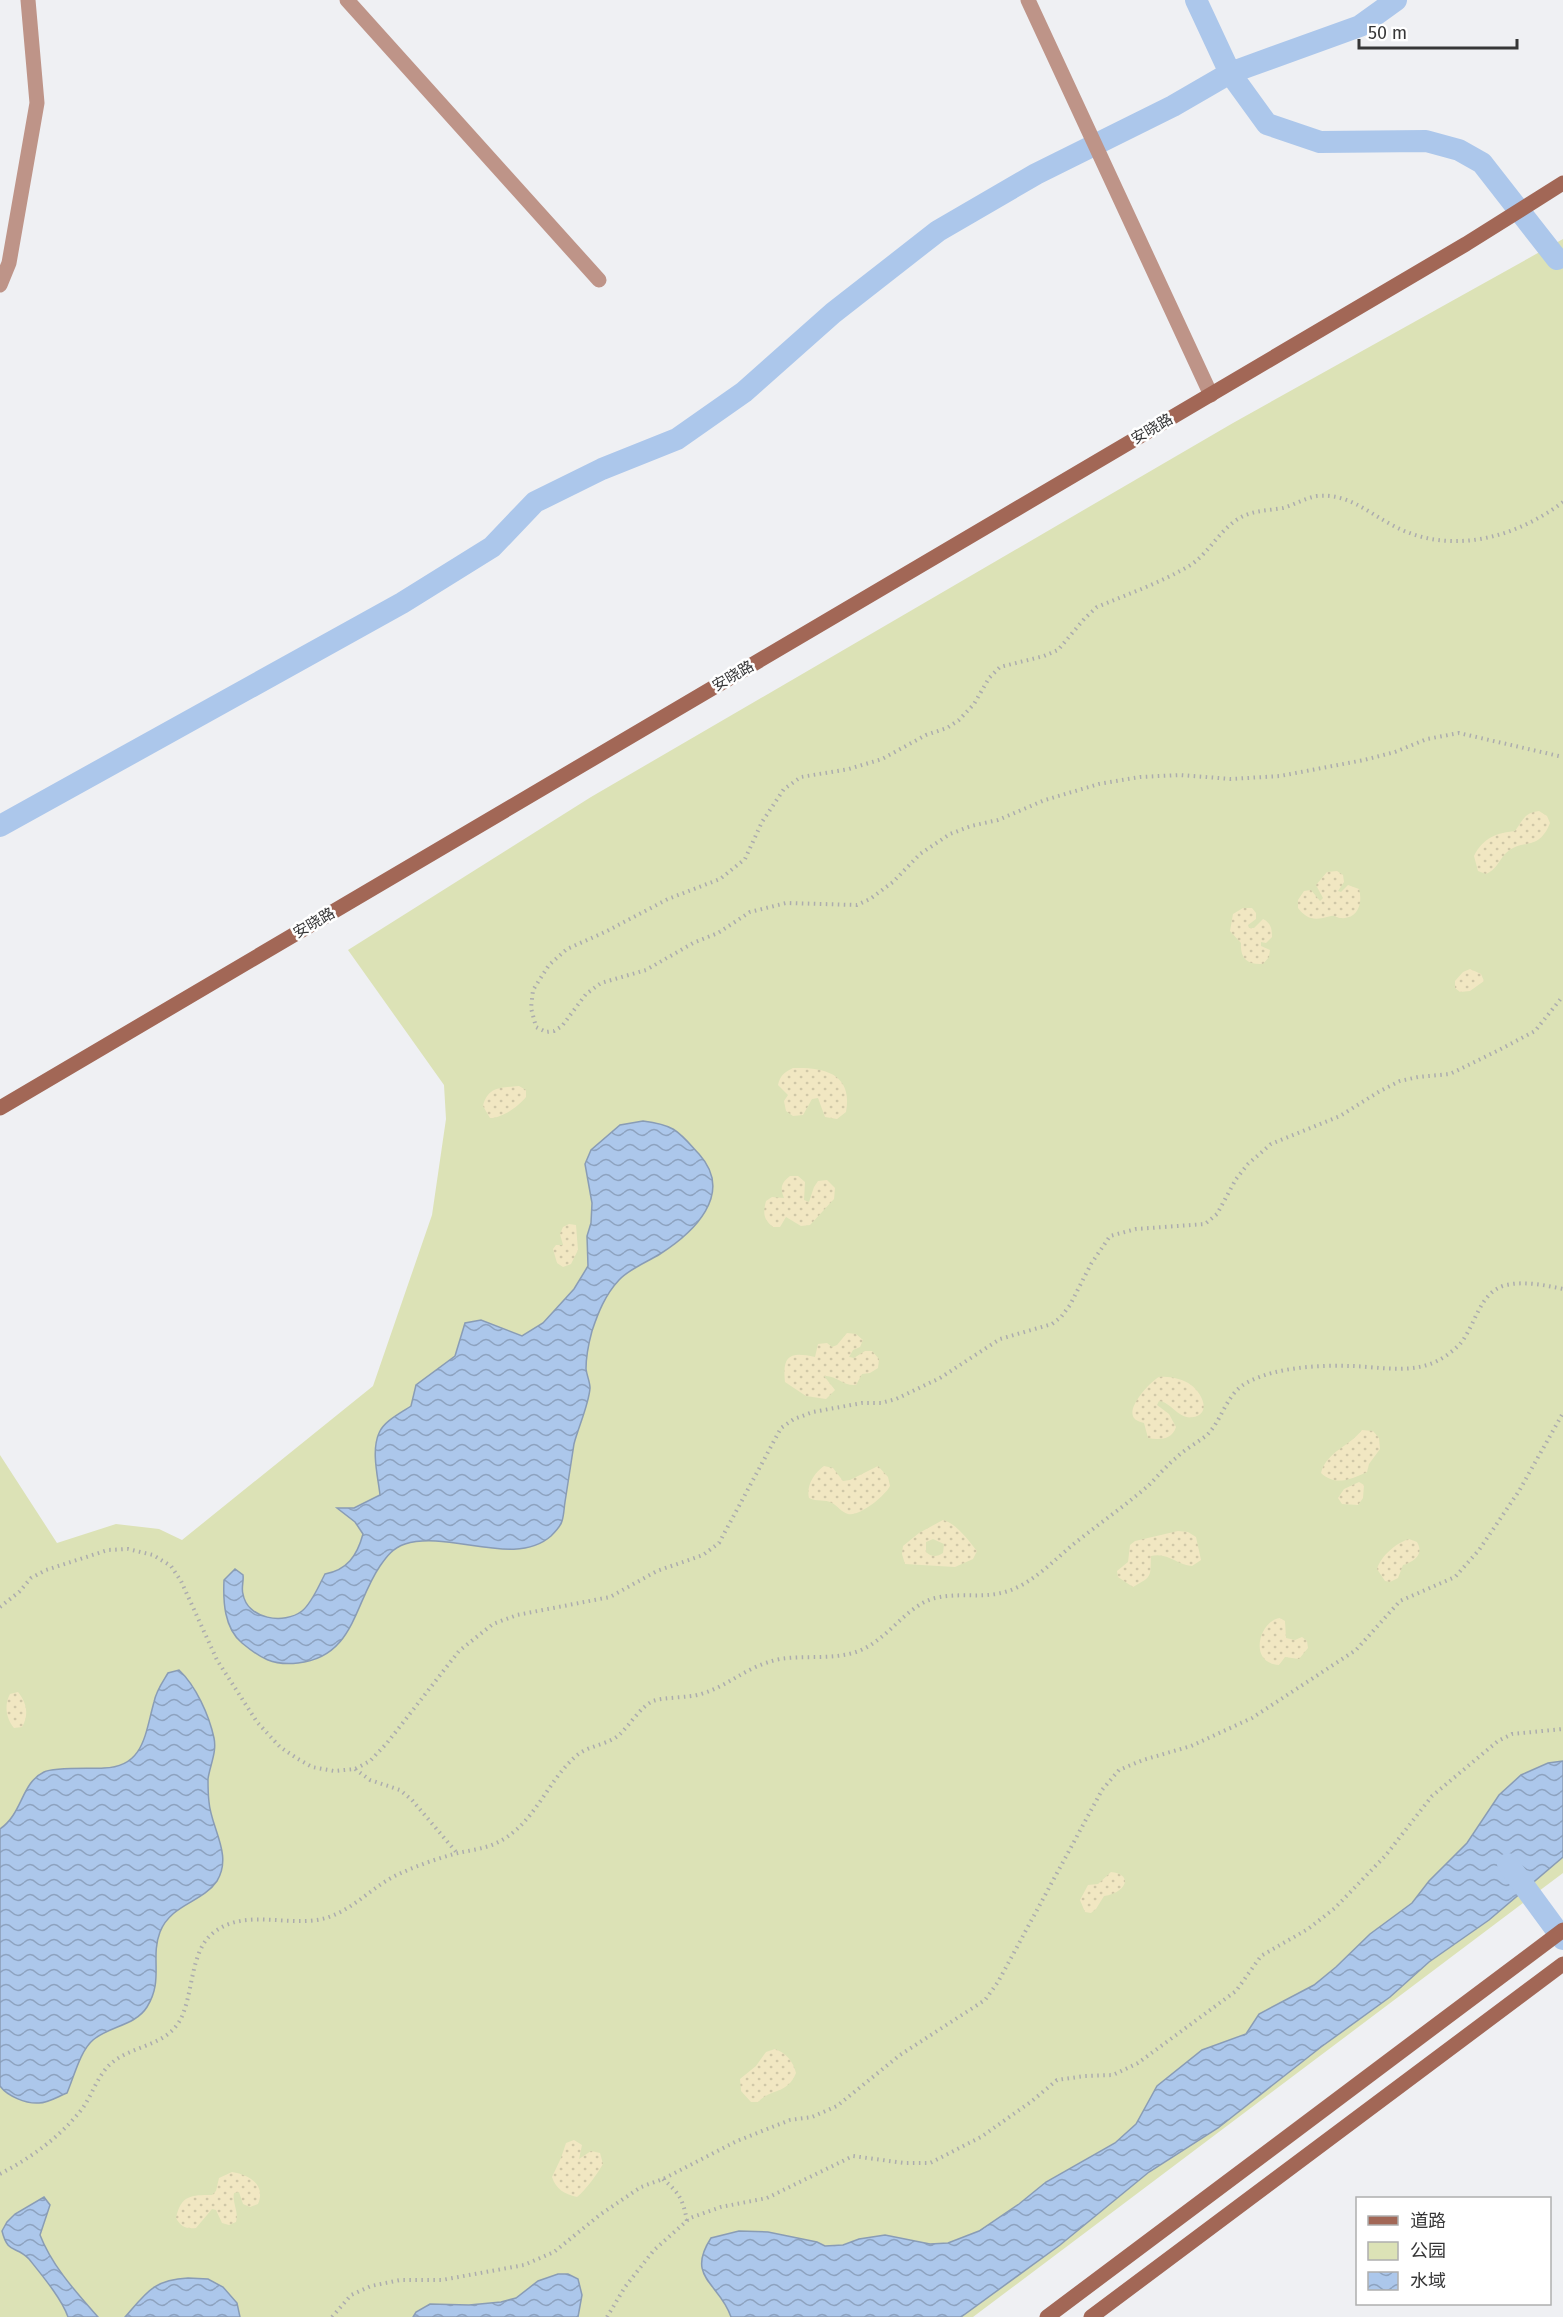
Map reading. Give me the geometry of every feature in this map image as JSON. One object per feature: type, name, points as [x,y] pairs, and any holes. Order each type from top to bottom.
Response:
[{"type":"street","points":[[0,285],[9,263],[37,104],[28,0]]},
{"type":"street","points":[[347,0],[599,280]]},
{"type":"street","points":[[1028,0],[1211,395]]},
{"type":"street","name":"安晓路","points":[[0,1108],[1211,395],[1466,244],[1563,183]]},
{"type":"street","points":[[1047,2317],[1563,1930]]},
{"type":"street","points":[[1092,2317],[1563,1964]]},
{"type":"path","points":[[1563,502],[1525,526],[1505,534],[1461,542],[1416,537],[1353,501],[1334,496],[1315,496],[1282,508],[1253,512],[1244,516],[1235,521],[1191,565],[1097,607],[1084,618],[1058,650],[1044,657],[1012,662],[1000,667],[988,678],[974,704],[959,720],[947,728],[926,735],[882,759],[849,769],[801,777],[784,789],[762,822],[745,860],[720,879],[668,899],[605,932],[581,941],[567,949],[549,965],[539,978],[534,990],[531,1008],[533,1022],[536,1027],[546,1032],[554,1031],[562,1026],[586,994],[601,983],[646,970],[693,943],[718,933],[750,912],[786,903],[857,905],[893,882],[920,854],[950,834],[998,820],[1045,800],[1099,784],[1140,777],[1180,775],[1231,779],[1281,776],[1364,760],[1395,752],[1427,739],[1459,733],[1563,757]]},
{"type":"path","points":[[0,1607],[19,1592],[31,1578],[46,1570],[108,1550],[128,1550],[153,1555],[171,1566],[181,1581],[217,1659],[257,1722],[280,1748],[312,1767],[334,1771],[355,1769],[370,1761],[387,1743],[459,1651],[492,1624],[517,1615],[610,1597],[657,1571],[703,1555],[719,1543],[782,1428],[794,1419],[840,1406],[881,1403],[896,1398],[940,1378],[1000,1340],[1052,1324],[1070,1305],[1091,1264],[1110,1236],[1136,1229],[1205,1224],[1217,1214],[1236,1179],[1248,1164],[1272,1144],[1340,1116],[1400,1081],[1450,1074],[1497,1051],[1535,1031],[1563,996]]},
{"type":"path","points":[[0,2174],[44,2148],[60,2134],[85,2105],[95,2083],[112,2062],[170,2033],[180,2020],[202,1945],[214,1932],[232,1923],[254,1919],[318,1920],[335,1915],[398,1874],[457,1853],[480,1850],[502,1840],[520,1827],[574,1758],[582,1751],[615,1738],[653,1701],[700,1694],[717,1688],[757,1664],[786,1658],[843,1655],[862,1650],[886,1635],[912,1610],[933,1599],[990,1597],[1016,1588],[1047,1570],[1062,1553],[1150,1484],[1178,1455],[1209,1433],[1226,1404],[1240,1387],[1253,1379],[1277,1372],[1306,1368],[1347,1366],[1424,1368],[1446,1357],[1461,1342],[1484,1301],[1495,1289],[1509,1284],[1537,1284],[1563,1289]]},
{"type":"path","points":[[332,2317],[351,2295],[371,2286],[400,2280],[442,2280],[524,2265],[554,2252],[641,2187],[663,2179],[737,2141],[790,2120],[812,2117],[837,2106],[900,2055],[985,2000],[998,1982],[1102,1790],[1119,1770],[1143,1760],[1191,1746],[1252,1718],[1356,1650],[1400,1601],[1455,1577],[1479,1550],[1519,1491],[1563,1413]]},
{"type":"path","points":[[608,2317],[625,2287],[654,2250],[687,2221],[721,2207],[768,2198],[854,2156],[903,2163],[930,2163],[981,2137],[1032,2101],[1057,2080],[1113,2075],[1138,2063],[1236,1991],[1261,1956],[1308,1929],[1335,1908],[1386,1855],[1432,1796],[1498,1740],[1512,1734],[1563,1728]]},
{"type":"path","points":[[355,1769],[370,1780],[400,1790],[412,1800],[457,1853]]},
{"type":"path","points":[[663,2179],[677,2192],[683,2202],[687,2221]]},
{"type":"green space","points":[[1563,239],[1563,1873],[973,2317],[0,2317],[0,1455],[57,1543],[116,1524],[159,1529],[182,1540],[373,1386],[432,1215],[446,1119],[444,1085],[348,950],[591,797],[1233,423]]},
{"type":"sand","points":[[1539,811],[1547,816],[1550,823],[1540,838],[1535,842],[1511,849],[1495,868],[1486,874],[1478,871],[1474,856],[1486,841],[1496,835],[1515,831],[1527,815]]},
{"type":"sand","points":[[1337,871],[1343,875],[1344,882],[1338,891],[1341,892],[1348,885],[1359,889],[1358,909],[1346,918],[1332,916],[1317,919],[1305,915],[1298,908],[1298,900],[1304,891],[1311,890],[1320,901],[1323,898],[1316,885],[1327,872]]},
{"type":"sand","points":[[1243,908],[1252,908],[1256,913],[1256,919],[1248,925],[1249,928],[1254,928],[1263,919],[1268,922],[1272,931],[1272,937],[1266,943],[1261,942],[1261,946],[1270,950],[1269,957],[1263,964],[1246,960],[1242,953],[1241,943],[1230,931],[1233,914]]},
{"type":"sand","points":[[1470,969],[1481,974],[1484,981],[1470,991],[1460,992],[1455,988],[1455,981],[1463,972]]},
{"type":"sand","points":[[793,1068],[816,1069],[834,1075],[845,1089],[846,1112],[837,1119],[825,1117],[818,1098],[812,1099],[803,1115],[793,1116],[786,1111],[784,1101],[788,1095],[778,1085],[783,1074]]},
{"type":"sand","points":[[519,1086],[526,1090],[526,1097],[523,1101],[505,1114],[490,1118],[483,1106],[488,1095],[496,1089]]},
{"type":"sand","points":[[790,1176],[798,1176],[805,1182],[804,1200],[809,1202],[818,1181],[827,1180],[835,1188],[834,1199],[810,1225],[801,1226],[786,1217],[780,1227],[773,1227],[765,1216],[766,1201],[772,1197],[784,1198],[782,1186]]},
{"type":"sand","points":[[569,1224],[576,1225],[578,1250],[571,1264],[563,1267],[557,1263],[553,1249],[556,1245],[563,1245],[560,1234],[563,1227]]},
{"type":"sand","points":[[847,1333],[856,1334],[863,1340],[860,1347],[853,1350],[849,1357],[854,1358],[865,1351],[872,1351],[879,1359],[878,1368],[870,1373],[862,1374],[856,1385],[824,1376],[835,1390],[826,1399],[806,1396],[785,1382],[785,1366],[790,1357],[800,1355],[815,1357],[818,1344],[827,1343],[832,1347],[837,1345]]},
{"type":"sand","points":[[1159,1377],[1176,1378],[1191,1385],[1201,1396],[1204,1405],[1197,1416],[1186,1417],[1159,1401],[1157,1405],[1169,1414],[1176,1427],[1168,1437],[1152,1439],[1148,1438],[1144,1423],[1135,1419],[1133,1409],[1145,1389]]},
{"type":"sand","points":[[1362,1430],[1373,1431],[1379,1438],[1380,1449],[1369,1464],[1367,1472],[1337,1481],[1321,1473],[1328,1459]]},
{"type":"sand","points":[[824,1466],[833,1468],[843,1481],[850,1480],[878,1466],[888,1477],[890,1486],[871,1505],[853,1514],[848,1514],[834,1504],[809,1498],[808,1493],[812,1480]]},
{"type":"sand","points":[[1359,1482],[1364,1485],[1363,1498],[1358,1505],[1342,1504],[1338,1498],[1344,1489]]},
{"type":"sand","points":[[943,1520],[957,1528],[977,1551],[973,1559],[955,1567],[905,1564],[902,1554],[903,1546],[919,1533]],"holes":[[[933,1539],[944,1544],[941,1554],[932,1556],[926,1552],[926,1542]]]},
{"type":"sand","points":[[1178,1531],[1188,1532],[1196,1537],[1201,1560],[1192,1566],[1167,1557],[1151,1556],[1149,1575],[1133,1587],[1118,1577],[1117,1571],[1128,1562],[1130,1545],[1135,1541]]},
{"type":"sand","points":[[1409,1539],[1417,1542],[1419,1553],[1403,1565],[1398,1578],[1390,1582],[1385,1581],[1377,1569],[1379,1564],[1390,1551]]},
{"type":"sand","points":[[1280,1618],[1285,1621],[1286,1638],[1295,1640],[1302,1637],[1307,1641],[1308,1648],[1299,1659],[1285,1657],[1279,1665],[1263,1657],[1260,1642],[1267,1626]]},
{"type":"sand","points":[[18,1692],[25,1705],[26,1714],[22,1727],[14,1728],[8,1716],[7,1703],[10,1694]]},
{"type":"sand","points":[[1111,1872],[1123,1877],[1125,1880],[1122,1888],[1104,1896],[1091,1913],[1085,1912],[1080,1900],[1088,1885],[1098,1884]]},
{"type":"sand","points":[[775,2049],[788,2058],[796,2073],[788,2085],[758,2102],[751,2102],[741,2091],[740,2079],[756,2066],[766,2052]]},
{"type":"sand","points":[[574,2140],[582,2145],[579,2159],[591,2151],[600,2153],[603,2164],[588,2186],[577,2197],[561,2190],[552,2177],[566,2143]]},
{"type":"sand","points":[[232,2172],[255,2182],[260,2191],[258,2204],[250,2207],[243,2204],[239,2192],[234,2193],[236,2222],[229,2225],[222,2223],[216,2210],[212,2209],[196,2228],[187,2228],[180,2224],[176,2218],[184,2201],[193,2196],[212,2195],[216,2191],[219,2178]]},
{"type":"water","points":[[643,1121],[675,1130],[699,1154],[709,1169],[713,1184],[711,1198],[696,1224],[685,1235],[660,1254],[623,1276],[602,1304],[589,1345],[586,1369],[590,1386],[589,1394],[574,1444],[563,1516],[559,1527],[551,1536],[536,1545],[519,1549],[501,1549],[441,1541],[422,1541],[397,1548],[380,1566],[371,1581],[342,1640],[331,1651],[317,1659],[289,1664],[274,1662],[261,1657],[242,1643],[231,1630],[228,1622],[224,1580],[235,1569],[243,1575],[243,1594],[251,1609],[267,1617],[286,1618],[306,1608],[325,1574],[339,1569],[350,1561],[358,1549],[363,1534],[355,1522],[337,1508],[354,1508],[380,1495],[375,1456],[381,1429],[411,1406],[416,1385],[455,1356],[465,1323],[481,1320],[522,1336],[543,1323],[574,1289],[588,1266],[587,1236],[591,1223],[592,1203],[585,1164],[591,1150],[620,1125]]},
{"type":"water","points":[[179,1670],[201,1701],[214,1738],[208,1793],[222,1851],[221,1871],[211,1888],[171,1915],[165,1923],[157,1942],[155,1988],[142,2013],[129,2022],[99,2035],[88,2045],[67,2093],[42,2103],[23,2101],[7,2093],[0,2086],[0,1829],[13,1815],[31,1783],[44,1772],[56,1769],[117,1766],[127,1762],[135,1755],[145,1737],[160,1687],[168,1673]]},
{"type":"water","points":[[1563,1761],[1563,1857],[1489,1920],[1429,1962],[1390,1997],[1321,2047],[1218,2128],[1149,2172],[1060,2245],[961,2317],[731,2317],[726,2305],[707,2280],[702,2262],[704,2251],[711,2238],[739,2231],[768,2232],[817,2242],[825,2246],[843,2245],[859,2239],[885,2235],[930,2244],[948,2243],[979,2231],[1019,2204],[1046,2182],[1115,2143],[1136,2124],[1157,2086],[1202,2050],[1246,2034],[1259,2014],[1314,1985],[1370,1934],[1412,1903],[1429,1881],[1467,1843],[1499,1795],[1521,1775],[1548,1763]]},
{"type":"water","points":[[44,2197],[50,2205],[40,2235],[65,2278],[98,2317],[68,2317],[56,2295],[29,2259],[10,2247],[4,2239],[2,2231],[7,2222],[15,2214]]},
{"type":"water","points":[[558,2274],[568,2274],[578,2279],[582,2295],[578,2317],[413,2317],[416,2312],[430,2304],[469,2305],[516,2298],[538,2281]]},
{"type":"water","points":[[188,2278],[208,2279],[223,2287],[237,2303],[240,2317],[125,2317],[145,2294],[158,2285],[166,2281]]},
{"type":"waterway","points":[[1196,0],[1230,73],[1267,124],[1320,142],[1426,141],[1459,150],[1482,163],[1557,259]]},
{"type":"waterway","points":[[0,826],[402,603],[492,547],[535,502],[602,469],[677,439],[744,392],[833,313],[938,231],[1036,174],[1173,106],[1230,73],[1360,26],[1396,0]]},
{"type":"waterway","points":[[1508,1864],[1563,1939]]}]
